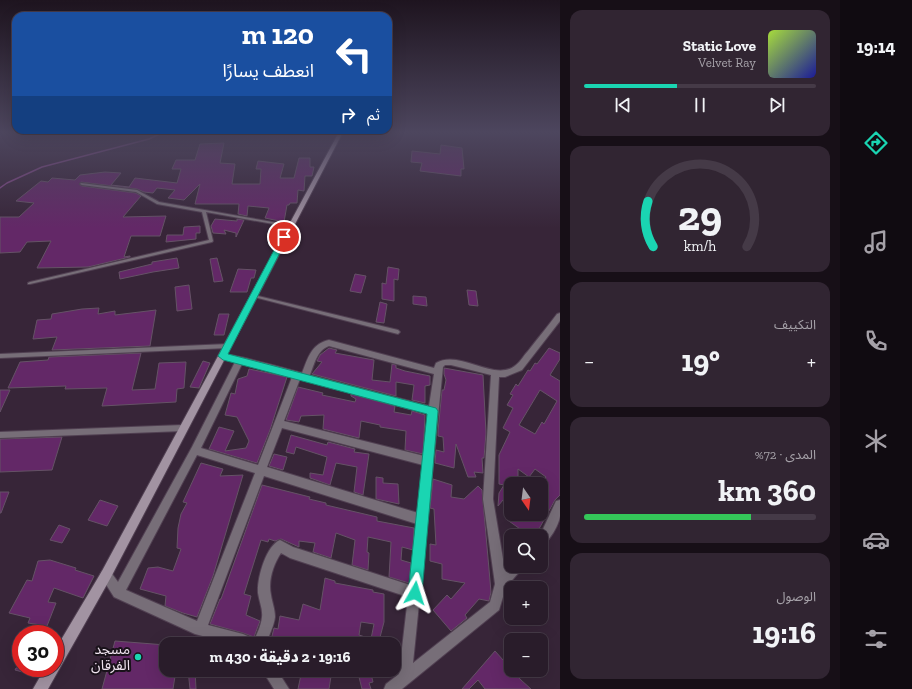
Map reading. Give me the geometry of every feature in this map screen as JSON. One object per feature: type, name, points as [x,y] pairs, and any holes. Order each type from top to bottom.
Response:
[{"type":"main road","points":[[64,647],[106,575],[324,164]]},
{"type":"main road","points":[[40,689],[47,677]]},
{"type":"street","points":[[405,678],[439,365],[447,361],[495,373],[505,374],[519,368],[560,316]]},
{"type":"street","points":[[200,629],[278,423],[301,376],[318,347],[324,343],[329,343],[438,372]]},
{"type":"street","points":[[223,356],[433,411]]},
{"type":"street","points":[[118,593],[195,450],[240,360]]},
{"type":"street","points":[[391,689],[495,606],[501,584],[488,499],[495,373]]},
{"type":"street","points":[[278,423],[429,462]]},
{"type":"street","points":[[195,450],[423,520]]},
{"type":"street","points":[[548,530],[560,505]]},
{"type":"street","points":[[262,637],[268,620],[268,610],[264,590],[265,581],[273,555],[280,546],[290,552],[415,593]]},
{"type":"street","points":[[501,584],[511,573]]},
{"type":"street","points":[[106,575],[118,593],[200,629],[231,637]]},
{"type":"street","points":[[274,677],[282,689]]},
{"type":"lane","points":[[82,184],[137,191],[158,203],[290,226]]},
{"type":"lane","points":[[30,283],[211,241],[204,211]]},
{"type":"lane","points":[[254,296],[398,332]]},
{"type":"lane","points":[[0,356],[228,346]]},
{"type":"lane","points":[[0,435],[183,428]]},
{"type":"building","points":[[174,164],[235,164],[232,184],[260,184],[261,169],[256,169],[257,164],[284,164],[280,178],[294,178],[297,164],[310,164],[310,167],[314,167],[312,176],[305,176],[304,191],[298,190],[297,203],[290,203],[287,205],[284,222],[265,218],[269,208],[248,206],[247,216],[238,214],[239,204],[195,204],[200,184],[184,200],[168,198],[175,190],[157,188],[153,193],[144,192],[137,189],[81,182],[79,184],[82,186],[136,193],[141,196],[123,217],[166,216],[160,236],[131,236],[124,257],[130,257],[88,267],[37,268],[51,241],[27,242],[20,252],[0,253],[0,217],[19,217],[34,203],[16,201],[41,181],[48,182],[52,178],[75,180],[80,175],[105,172],[121,173],[111,185],[129,187],[135,178],[177,183],[181,169],[172,169]]},
{"type":"building","points":[[422,164],[464,164],[464,169],[461,169],[461,176],[420,171]]},
{"type":"building","points":[[215,219],[237,221],[237,219],[244,220],[236,237],[236,233],[224,230],[226,234],[213,233],[211,226]]},
{"type":"building","points":[[200,226],[200,233],[196,233],[196,239],[166,242],[167,235],[183,235],[184,227]]},
{"type":"building","points":[[177,258],[179,268],[120,279],[119,272],[152,264],[152,262]]},
{"type":"building","points":[[217,258],[223,281],[214,282],[210,259]]},
{"type":"building","points":[[388,267],[399,269],[398,280],[394,279],[394,301],[382,299],[382,283],[386,284]]},
{"type":"building","points":[[238,269],[256,270],[254,278],[251,278],[247,292],[230,292]]},
{"type":"building","points":[[355,274],[366,276],[361,293],[350,291]]},
{"type":"building","points":[[189,285],[192,309],[177,311],[175,287]]},
{"type":"building","points":[[467,290],[476,291],[478,306],[469,305]]},
{"type":"building","points":[[413,296],[426,297],[427,306],[413,304]]},
{"type":"building","points":[[380,302],[387,304],[384,323],[376,322]]},
{"type":"building","points":[[99,308],[98,314],[115,311],[115,315],[156,310],[150,346],[52,350],[57,337],[33,339],[37,320],[51,319],[52,314]]},
{"type":"building","points":[[219,314],[229,314],[224,335],[214,335]]},
{"type":"building","points":[[329,348],[337,350],[335,353],[374,360],[372,380],[390,382],[392,364],[396,365],[396,368],[405,371],[430,376],[430,385],[425,386],[425,403],[412,400],[414,385],[396,382],[396,396],[312,374],[322,362],[317,361],[320,355]]},
{"type":"building","points":[[549,348],[560,353],[560,359],[550,375],[560,381],[560,495],[555,500],[548,513],[548,477],[535,469],[529,477],[518,469],[518,477],[504,477],[504,485],[499,484],[499,455],[510,432],[503,428],[513,408],[507,405],[513,395],[510,394],[516,384],[518,386],[528,370],[530,371],[535,363],[537,364]],"holes":[[[540,390],[557,401],[544,424],[542,422],[535,434],[519,425]]]},
{"type":"building","points":[[141,353],[132,390],[155,389],[159,363],[186,362],[184,388],[177,389],[176,402],[102,406],[107,388],[65,389],[66,386],[8,388],[20,362],[48,360],[49,357]]},
{"type":"building","points":[[203,361],[210,363],[199,388],[190,387]]},
{"type":"building","points":[[444,368],[483,375],[486,433],[484,458],[482,458],[483,473],[474,472],[476,477],[468,477],[456,444],[454,468],[435,463],[436,450],[444,452],[443,437],[438,436],[438,431],[442,390],[444,390],[446,380]]},
{"type":"building","points":[[249,369],[287,377],[270,430],[257,463],[209,449],[219,427],[234,431],[225,451],[246,448],[249,441],[237,417],[225,415],[231,393],[235,394],[238,379],[247,376]]},
{"type":"building","points":[[298,387],[323,393],[322,395],[355,402],[356,399],[351,396],[351,394],[395,406],[394,412],[411,415],[412,411],[425,415],[423,454],[405,450],[406,431],[380,427],[380,425],[361,421],[359,438],[323,429],[324,415],[301,416],[299,422],[286,420]]},
{"type":"building","points":[[0,390],[10,390],[0,412]]},
{"type":"building","points":[[291,435],[327,445],[328,442],[355,449],[354,452],[369,454],[363,495],[354,492],[357,467],[336,463],[330,485],[310,478],[310,473],[323,475],[327,457],[296,447],[294,454],[286,452]]},
{"type":"building","points":[[62,437],[52,470],[0,472],[0,439]]},
{"type":"building","points":[[274,454],[287,457],[283,470],[269,466]]},
{"type":"building","points":[[201,463],[223,469],[220,476],[243,475],[213,576],[197,617],[165,606],[166,596],[140,589],[148,568],[158,567],[173,571],[181,549],[177,548],[178,528],[181,514],[187,503],[183,502]]},
{"type":"building","points":[[376,477],[383,478],[383,483],[398,484],[399,504],[376,499]]},
{"type":"building","points":[[433,479],[452,485],[451,497],[464,499],[478,486],[482,490],[491,592],[489,601],[479,599],[465,615],[467,618],[451,631],[433,610],[447,595],[451,599],[465,583],[442,579],[442,564],[430,561],[430,544],[436,545],[434,509],[430,508]]},
{"type":"building","points":[[262,485],[310,497],[309,499],[326,503],[326,505],[377,517],[377,521],[414,528],[413,550],[402,547],[401,560],[411,563],[409,583],[389,577],[391,542],[368,537],[368,570],[352,565],[355,540],[336,533],[331,558],[313,552],[315,543],[299,541],[299,547],[281,539],[275,541],[269,539],[268,542],[261,540],[244,594],[251,596],[246,615],[260,621],[254,637],[210,624],[221,599]]},
{"type":"building","points":[[504,485],[504,501],[503,500],[498,506],[499,493]]},
{"type":"building","points":[[0,492],[9,492],[1,513],[0,513]]},
{"type":"building","points":[[100,500],[118,506],[107,526],[88,520]]},
{"type":"building","points":[[509,521],[543,521],[539,529],[520,529]]},
{"type":"building","points":[[59,525],[70,529],[62,543],[50,540]]},
{"type":"building","points":[[50,560],[76,568],[75,570],[94,576],[83,598],[54,588],[48,602],[56,603],[47,625],[28,623],[30,618],[9,613],[27,580],[32,581],[38,561]]},
{"type":"building","points":[[325,578],[335,581],[335,583],[373,590],[373,592],[384,594],[384,622],[380,637],[371,637],[374,624],[361,622],[359,635],[365,637],[272,637],[274,628],[278,629],[280,616],[299,620],[303,604],[320,610]]},
{"type":"building","name":"مسجد الفرقان","points":[[115,641],[159,644],[159,677],[175,677],[173,689],[102,689]]},
{"type":"building","points":[[495,651],[504,661],[504,677],[518,677],[531,689],[485,689],[478,680],[469,689],[462,689]]},
{"type":"building","points":[[189,677],[195,677],[196,689],[190,689]]},
{"type":"building","points":[[301,677],[331,677],[329,689],[298,689]]},
{"type":"building","points":[[359,677],[372,677],[373,682],[369,683],[371,689],[362,689]]},
{"type":"waterway","points":[[0,188],[7,183],[42,167],[53,164]]},
{"type":"place","name":"مسجد الفرقان","points":[[138,657]]},
{"type":"route","points":[[284,237],[223,356],[433,411],[415,593]]}]
